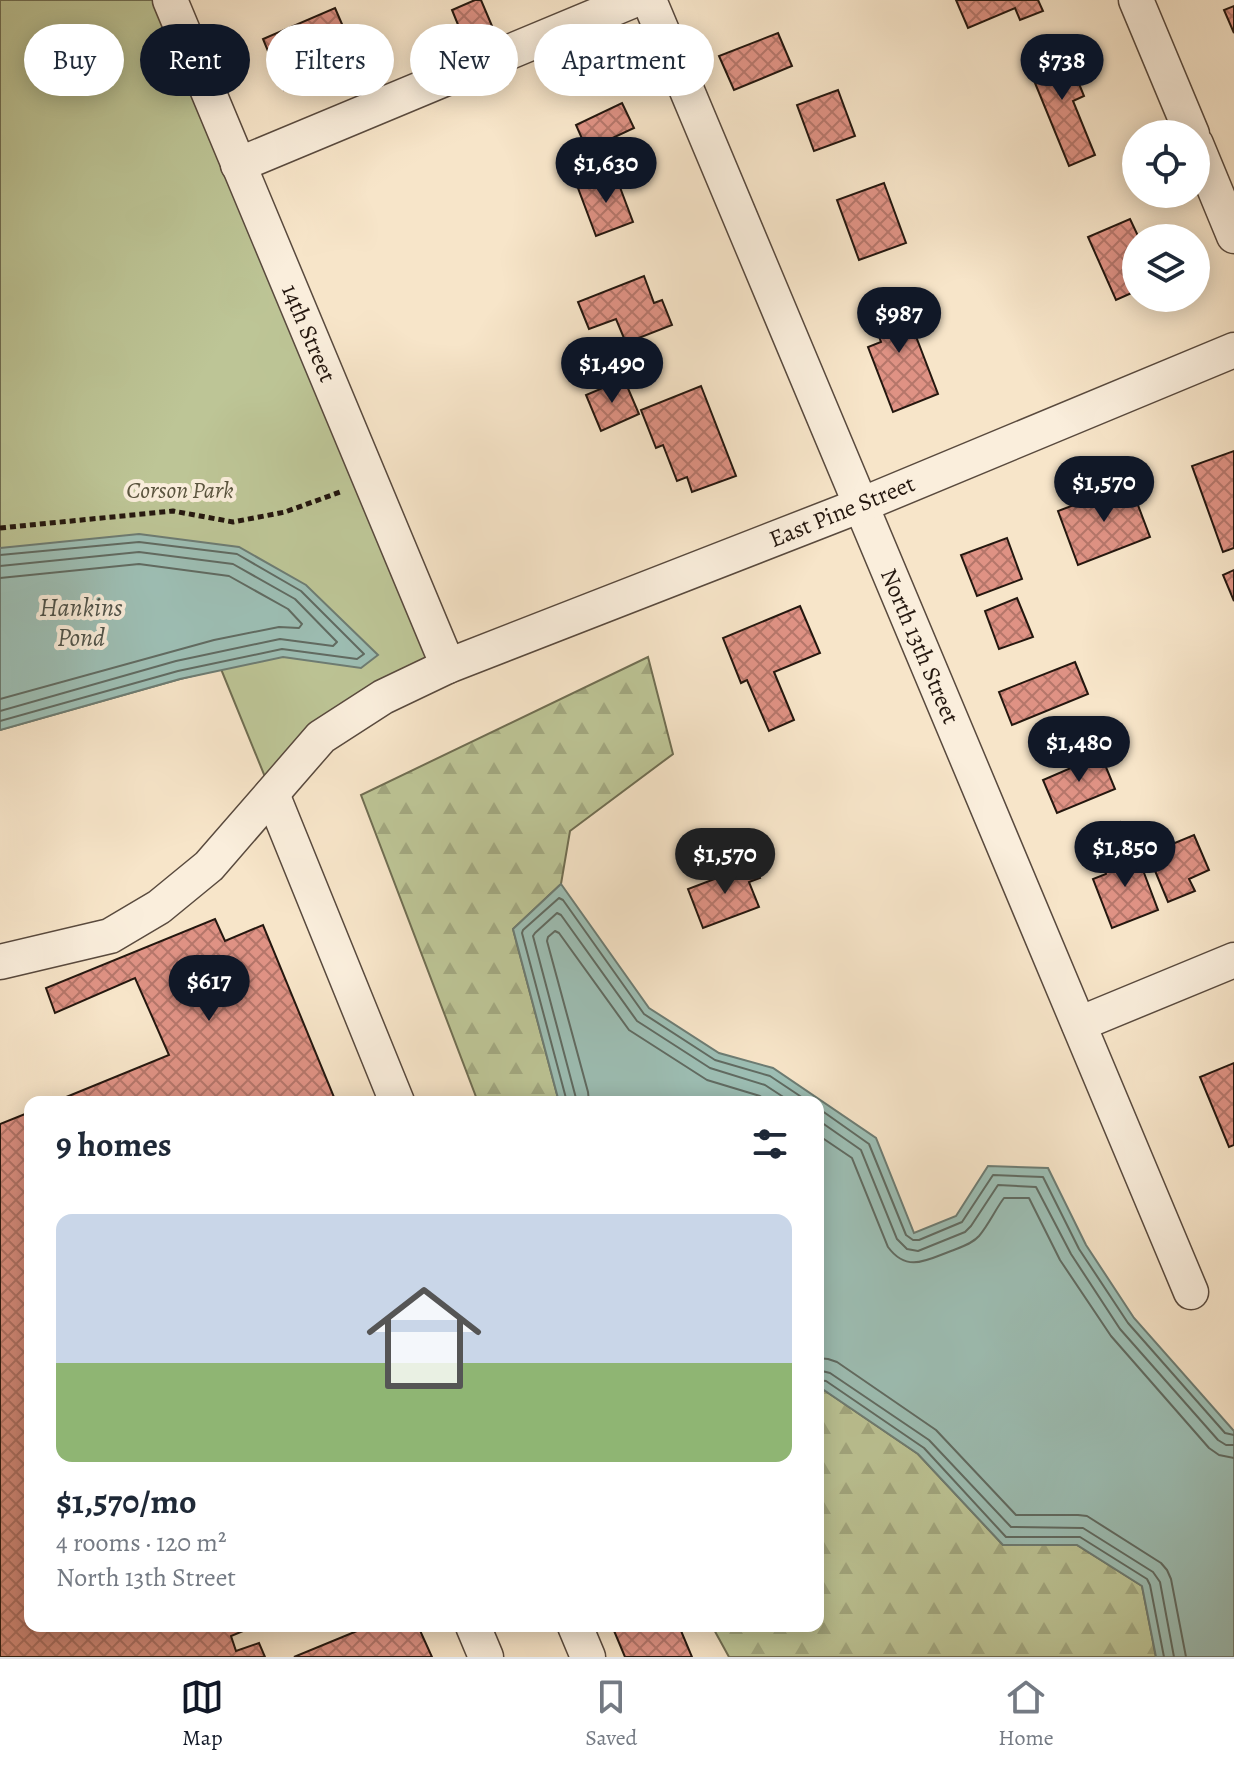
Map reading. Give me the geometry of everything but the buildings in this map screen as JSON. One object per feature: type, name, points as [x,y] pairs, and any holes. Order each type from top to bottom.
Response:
[{"type":"street","name":"14th Street","points":[[170,0],[448,666]]},
{"type":"street","points":[[238,165],[634,0]]},
{"type":"street","name":"North 13th Street","points":[[649,0],[1191,1292]]},
{"type":"street","points":[[1136,0],[1186,120]]},
{"type":"street","points":[[1210,178],[1234,236]]},
{"type":"street","name":"East Pine Street","points":[[0,962],[110,936],[159,907],[209,866],[321,737],[383,697],[448,666],[861,505],[1234,350]]},
{"type":"street","points":[[272,794],[395,1096]]},
{"type":"street","points":[[1079,1024],[1234,960]]},
{"type":"street","points":[[476,1632],[486,1657]]},
{"type":"street","points":[[578,1632],[588,1657]]},
{"type":"path","points":[[0,528],[173,511],[233,522],[285,512],[371,481]]},
{"type":"green space","name":"Corson Park","points":[[0,0],[170,0],[180,24],[140,24],[140,96],[210,96],[448,666],[383,697],[272,794],[221,669],[0,730]]},
{"type":"green space","points":[[648,657],[673,754],[570,831],[561,884],[513,929],[557,1096],[476,1096],[361,795]]},
{"type":"green space","points":[[824,1390],[918,1454],[1003,1545],[1077,1545],[1142,1586],[1156,1657],[729,1657],[715,1632],[824,1632]]},
{"type":"water","name":"Hankins Pond","points":[[139,534],[239,547],[306,585],[378,655],[361,668],[283,657],[180,679],[0,730],[0,548]]},
{"type":"water","points":[[561,884],[649,1008],[719,1053],[773,1068],[814,1096],[557,1096],[513,929]]},
{"type":"water","points":[[824,1103],[876,1138],[914,1233],[956,1216],[988,1166],[1048,1168],[1086,1245],[1134,1318],[1234,1431],[1234,1657],[1156,1657],[1142,1586],[1077,1545],[1003,1545],[918,1454],[824,1390]]}]
